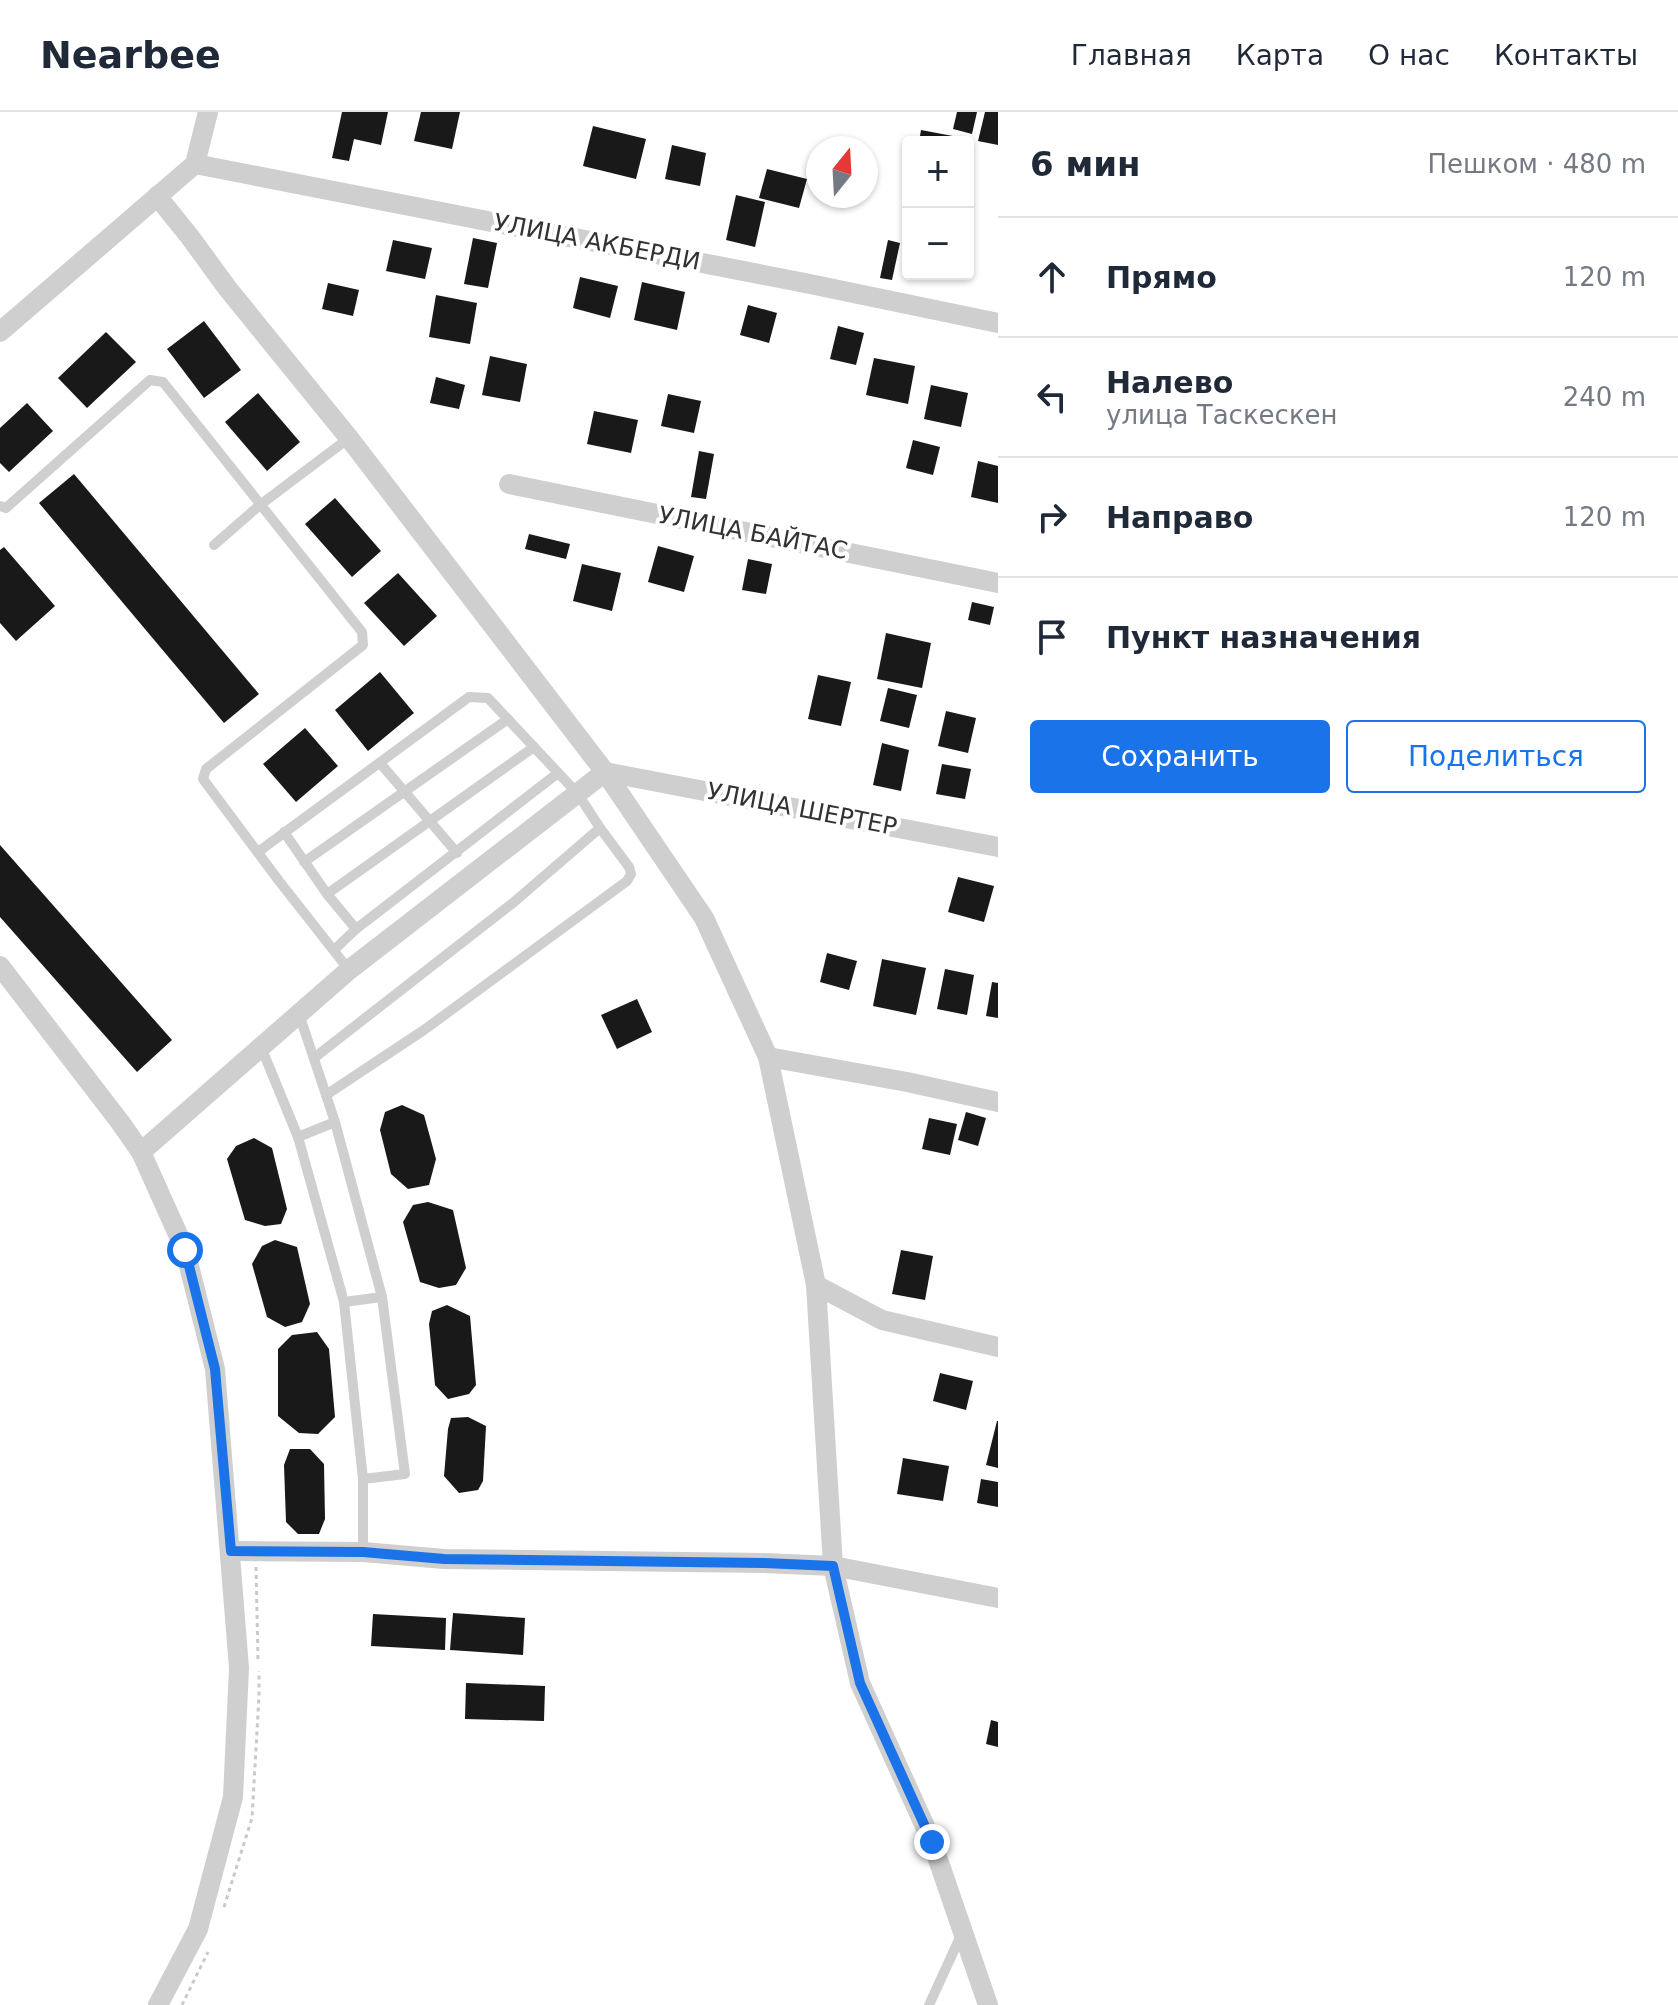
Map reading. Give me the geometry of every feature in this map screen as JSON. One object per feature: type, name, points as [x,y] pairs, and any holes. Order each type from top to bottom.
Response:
[{"type":"street","points":[[0,332],[195,164],[208,112]]},
{"type":"street","name":"УЛИЦА АКБЕРДИ","points":[[195,164],[998,323]]},
{"type":"street","points":[[157,196],[349,438],[605,772],[704,918],[768,1057],[816,1285],[833,1566],[860,1683],[932,1842],[988,2005]]},
{"type":"street","name":"УЛИЦА БАЙТАС","points":[[509,484],[998,583]]},
{"type":"street","points":[[141,1152],[349,970],[605,772]]},
{"type":"street","name":"УЛИЦА ШЕРТЕР","points":[[605,772],[998,847]]},
{"type":"street","points":[[0,966],[141,1152],[185,1250],[215,1369],[239,1668],[233,1797],[198,1929],[158,2005]]},
{"type":"street","points":[[768,1057],[998,1102]]},
{"type":"street","points":[[816,1285],[882,1320],[998,1347]]},
{"type":"street","points":[[231,1551],[363,1552],[444,1559],[833,1566],[998,1598]]},
{"type":"lane","points":[[0,506],[6,508],[150,380],[163,382],[362,632],[363,645],[206,769],[203,779],[349,970]]},
{"type":"lane","points":[[214,545],[260,505],[349,438]]},
{"type":"lane","points":[[258,852],[469,697],[488,698],[578,794],[631,874],[627,881],[424,1030],[326,1095]]},
{"type":"lane","points":[[304,862],[508,719]]},
{"type":"lane","points":[[327,894],[534,747]]},
{"type":"lane","points":[[380,763],[457,853]]},
{"type":"lane","points":[[334,950],[356,929],[558,773]]},
{"type":"lane","points":[[314,1058],[514,902],[600,828]]},
{"type":"lane","points":[[284,832],[327,894],[356,929]]},
{"type":"lane","points":[[299,1012],[335,1122],[382,1297],[405,1474],[363,1479]]},
{"type":"lane","points":[[260,1045],[298,1137],[344,1302],[363,1479],[363,1552]]},
{"type":"lane","points":[[298,1137],[335,1122]]},
{"type":"lane","points":[[344,1302],[382,1297]]},
{"type":"lane","points":[[929,2005],[963,1931]]},
{"type":"building","points":[[342,112],[388,112],[381,145],[354,139],[349,161],[332,158]]},
{"type":"building","points":[[421,112],[460,112],[452,149],[414,141]]},
{"type":"building","points":[[957,112],[977,112],[972,134],[953,129]]},
{"type":"building","points":[[985,112],[998,112],[998,145],[978,141]]},
{"type":"building","points":[[593,126],[646,139],[636,179],[583,166]]},
{"type":"building","points":[[921,130],[953,136],[920,136]]},
{"type":"building","points":[[672,145],[706,153],[700,186],[665,179]]},
{"type":"building","points":[[767,169],[806,179],[799,208],[759,198]]},
{"type":"building","points":[[736,195],[765,202],[755,247],[726,240]]},
{"type":"building","points":[[473,238],[497,243],[488,288],[464,284]]},
{"type":"building","points":[[393,240],[432,248],[425,279],[386,271]]},
{"type":"building","points":[[888,240],[900,243],[892,280],[880,278]]},
{"type":"building","points":[[580,277],[618,286],[610,318],[573,308]]},
{"type":"building","points":[[642,282],[685,292],[677,330],[634,320]]},
{"type":"building","points":[[328,283],[359,290],[353,316],[322,309]]},
{"type":"building","points":[[436,295],[477,303],[470,344],[429,337]]},
{"type":"building","points":[[748,305],[777,313],[769,343],[740,335]]},
{"type":"building","points":[[204,321],[241,370],[204,398],[167,349]]},
{"type":"building","points":[[838,326],[864,333],[856,365],[830,359]]},
{"type":"building","points":[[106,332],[136,362],[87,408],[58,378]]},
{"type":"building","points":[[490,356],[527,364],[520,402],[482,395]]},
{"type":"building","points":[[874,358],[915,366],[908,404],[866,395]]},
{"type":"building","points":[[436,377],[465,385],[459,409],[430,403]]},
{"type":"building","points":[[931,385],[968,393],[961,427],[924,419]]},
{"type":"building","points":[[258,393],[300,442],[267,471],[225,422]]},
{"type":"building","points":[[668,394],[701,401],[694,433],[661,426]]},
{"type":"building","points":[[27,403],[53,431],[9,472],[0,463],[0,428]]},
{"type":"building","points":[[594,411],[638,420],[631,453],[587,444]]},
{"type":"building","points":[[913,440],[940,447],[933,475],[906,468]]},
{"type":"building","points":[[699,451],[714,454],[706,499],[691,497]]},
{"type":"building","points":[[978,461],[998,466],[998,503],[971,497]]},
{"type":"building","points":[[74,474],[259,694],[224,723],[39,503]]},
{"type":"building","points":[[335,498],[381,551],[352,577],[305,524]]},
{"type":"building","points":[[529,534],[570,544],[566,559],[525,549]]},
{"type":"building","points":[[658,546],[694,556],[684,592],[648,582]]},
{"type":"building","points":[[4,547],[55,606],[16,641],[0,623],[0,550]]},
{"type":"building","points":[[748,559],[772,564],[766,594],[742,590]]},
{"type":"building","points":[[582,564],[621,573],[612,611],[573,601]]},
{"type":"building","points":[[398,573],[437,616],[404,646],[364,603]]},
{"type":"building","points":[[972,602],[994,607],[990,625],[968,620]]},
{"type":"building","points":[[886,633],[931,643],[922,688],[877,679]]},
{"type":"building","points":[[380,672],[414,713],[368,751],[335,710]]},
{"type":"building","points":[[818,675],[851,682],[841,726],[808,719]]},
{"type":"building","points":[[888,688],[917,695],[909,728],[880,721]]},
{"type":"building","points":[[946,711],[976,718],[968,753],[938,746]]},
{"type":"building","points":[[305,728],[338,766],[296,802],[263,764]]},
{"type":"building","points":[[882,743],[909,750],[901,791],[873,785]]},
{"type":"building","points":[[942,764],[971,769],[965,799],[936,794]]},
{"type":"building","points":[[0,845],[172,1040],[137,1072],[0,917]]},
{"type":"building","points":[[958,877],[994,886],[984,922],[948,912]]},
{"type":"building","points":[[827,953],[857,961],[849,990],[820,982]]},
{"type":"building","points":[[882,959],[926,968],[916,1015],[873,1006]]},
{"type":"building","points":[[945,969],[974,975],[967,1015],[937,1009]]},
{"type":"building","points":[[992,982],[998,983],[998,1018],[986,1016]]},
{"type":"building","points":[[637,999],[652,1032],[617,1049],[601,1015]]},
{"type":"building","points":[[402,1105],[424,1115],[436,1159],[429,1185],[408,1189],[391,1174],[380,1130],[385,1112]]},
{"type":"building","points":[[966,1112],[986,1118],[978,1146],[958,1140]]},
{"type":"building","points":[[929,1118],[957,1124],[950,1155],[922,1149]]},
{"type":"building","points":[[254,1138],[272,1148],[287,1209],[281,1224],[265,1226],[245,1220],[227,1159],[236,1146]]},
{"type":"building","points":[[428,1202],[453,1210],[466,1268],[456,1285],[439,1288],[420,1282],[403,1222],[413,1205]]},
{"type":"building","points":[[275,1240],[297,1247],[310,1304],[302,1322],[285,1327],[267,1317],[252,1264],[262,1246]]},
{"type":"building","points":[[901,1250],[933,1256],[925,1300],[892,1294]]},
{"type":"building","points":[[447,1305],[470,1316],[476,1385],[469,1394],[448,1399],[435,1385],[429,1324],[432,1311]]},
{"type":"building","points":[[317,1332],[329,1349],[335,1417],[318,1434],[299,1433],[278,1416],[278,1349],[292,1335]]},
{"type":"building","points":[[940,1373],[973,1381],[966,1410],[933,1401]]},
{"type":"building","points":[[468,1417],[486,1426],[483,1481],[478,1490],[459,1493],[444,1476],[448,1429],[451,1418]]},
{"type":"building","points":[[998,1421],[998,1468],[986,1465]]},
{"type":"building","points":[[290,1449],[310,1449],[324,1464],[325,1519],[319,1534],[298,1534],[286,1522],[284,1465]]},
{"type":"building","points":[[903,1458],[949,1466],[943,1501],[897,1494]]},
{"type":"building","points":[[981,1479],[998,1482],[998,1507],[977,1503]]},
{"type":"building","points":[[453,1613],[525,1618],[523,1655],[450,1650]]},
{"type":"building","points":[[373,1614],[446,1618],[445,1650],[371,1646]]},
{"type":"building","points":[[466,1683],[545,1686],[544,1721],[465,1719]]},
{"type":"building","points":[[991,1720],[998,1722],[998,1747],[986,1744]]},
{"type":"route","points":[[185,1250],[215,1369],[231,1551],[363,1552],[444,1559],[833,1566],[860,1683],[932,1842]]}]
